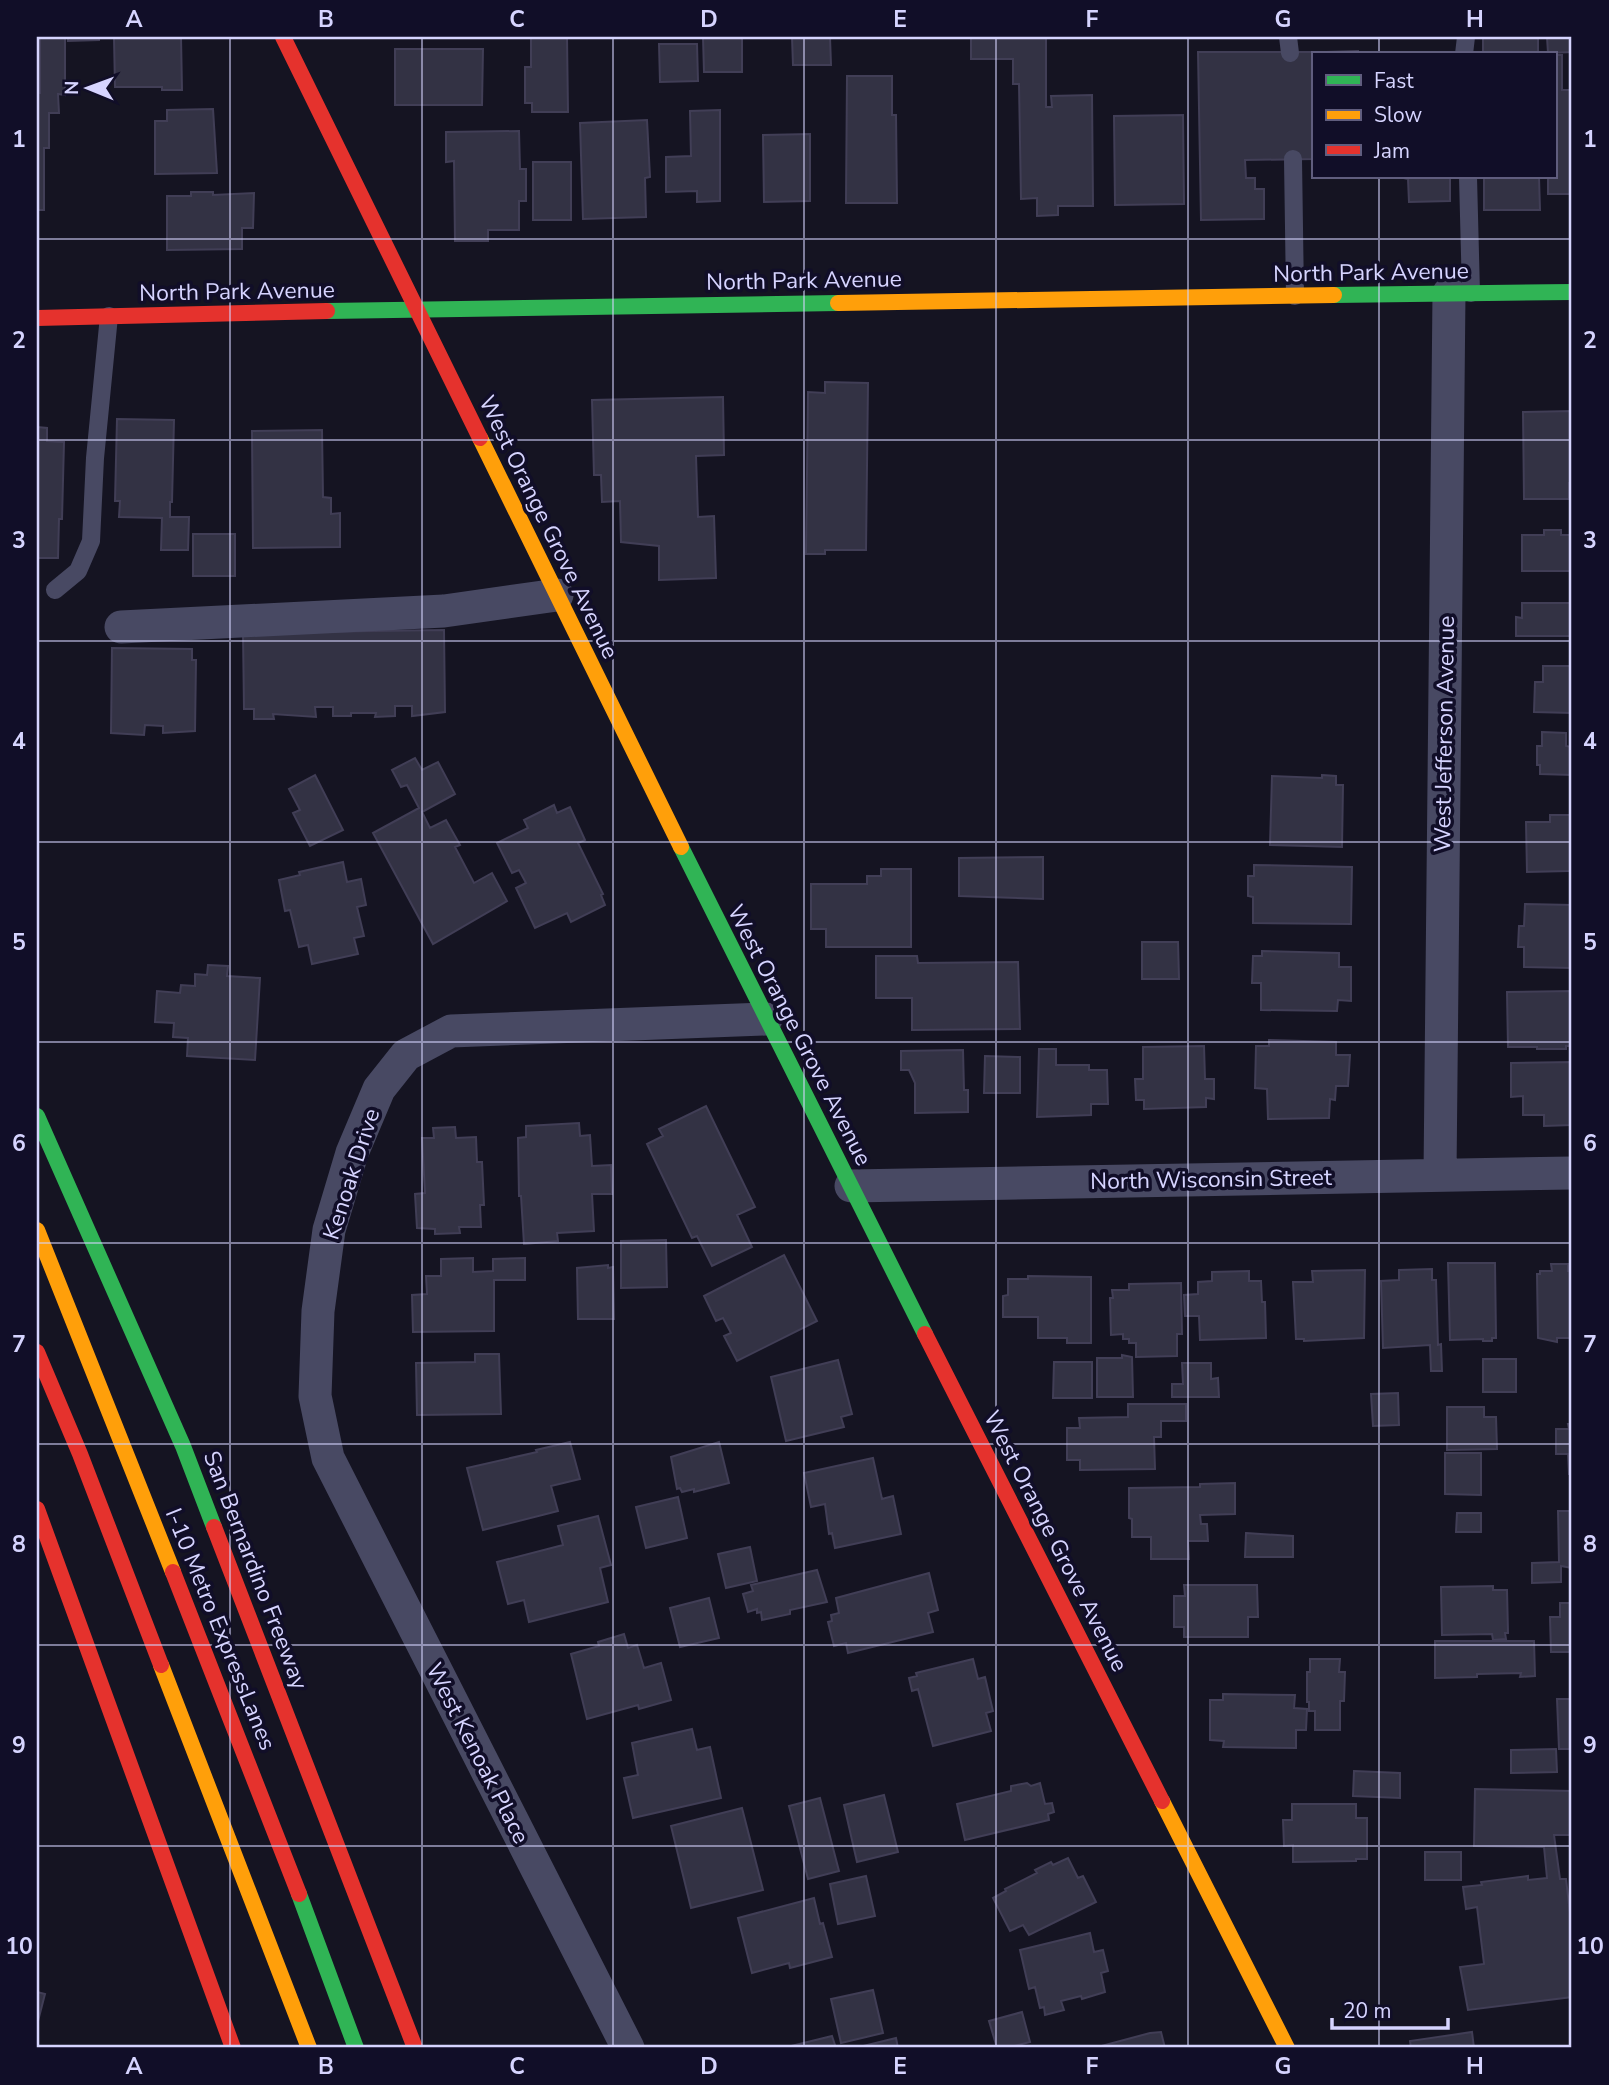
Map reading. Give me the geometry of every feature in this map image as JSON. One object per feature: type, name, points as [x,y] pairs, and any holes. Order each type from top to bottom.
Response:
[{"type":"main road","name":"West Orange Grove Avenue","points":[[283,37],[766,1019],[1287,2048]]},
{"type":"main road","name":"North Park Avenue","points":[[37,318],[416,309],[1572,292]]},
{"type":"main road","name":"San Bernardino Freeway","points":[[37,1116],[183,1446],[415,2048]]},
{"type":"main road","name":"I-10 Metro ExpressLanes","points":[[37,1230],[269,1812],[356,2048]]},
{"type":"main road","points":[[37,1352],[85,1466],[309,2048]]},
{"type":"main road","points":[[37,1509],[233,2048]]},
{"type":"street","name":"West Jefferson Avenue","points":[[1440,1174],[1460,293]]},
{"type":"street","points":[[121,627],[444,611],[557,595]]},
{"type":"street","name":"Kenoak Drive","points":[[328,1458],[315,1396],[318,1311],[329,1230],[352,1153],[379,1089],[406,1055],[450,1031],[766,1019]]},
{"type":"street","name":"North Wisconsin Street","points":[[850,1186],[1572,1172]]},
{"type":"street","name":"West Kenoak Place","points":[[328,1458],[628,2048]]},
{"type":"lane","points":[[1293,159],[1295,296]]},
{"type":"lane","points":[[1460,293],[1468,178]]},
{"type":"lane","points":[[55,590],[78,571],[90,541],[109,316]]},
{"type":"building","points":[[40,37],[65,37],[65,95],[58,94],[59,113],[49,113],[49,148],[44,148],[44,210],[37,210]]},
{"type":"building","points":[[68,37],[99,37],[99,40],[68,41]]},
{"type":"building","points":[[114,37],[181,37],[182,90],[162,90],[162,87],[115,87]]},
{"type":"building","points":[[531,37],[567,37],[568,112],[532,112],[532,103],[525,103],[525,67],[531,67]]},
{"type":"building","points":[[703,37],[742,37],[742,72],[704,72]]},
{"type":"building","points":[[792,37],[830,37],[831,65],[793,65]]},
{"type":"building","points":[[971,37],[1046,37],[1046,107],[1052,107],[1051,96],[1092,95],[1093,206],[1058,206],[1058,215],[1037,216],[1037,198],[1021,199],[1019,84],[1013,84],[1013,59],[971,59]]},
{"type":"building","points":[[1483,37],[1538,37],[1538,52],[1483,52]]},
{"type":"building","points":[[1547,37],[1572,37],[1572,52],[1548,52]]},
{"type":"building","points":[[659,44],[697,44],[698,81],[660,82]]},
{"type":"building","points":[[395,49],[483,49],[482,105],[395,105]]},
{"type":"building","points":[[1198,52],[1312,52],[1312,159],[1245,160],[1246,178],[1255,178],[1255,189],[1264,189],[1264,219],[1201,220]]},
{"type":"building","points":[[1556,55],[1562,55],[1562,90],[1572,90],[1572,194],[1548,194],[1548,178],[1556,178]]},
{"type":"building","points":[[847,76],[892,76],[892,115],[896,115],[897,203],[846,203]]},
{"type":"building","points":[[213,109],[217,173],[155,174],[155,121],[167,121],[167,110]]},
{"type":"building","points":[[720,110],[720,201],[697,202],[697,191],[666,192],[666,157],[691,156],[690,111]]},
{"type":"building","points":[[1183,115],[1184,204],[1115,205],[1114,116]]},
{"type":"building","points":[[647,120],[650,177],[645,178],[646,217],[583,219],[580,123]]},
{"type":"building","points":[[519,131],[520,169],[526,169],[526,201],[519,201],[519,230],[488,230],[488,241],[455,241],[454,161],[446,162],[446,132]]},
{"type":"building","points":[[810,134],[810,201],[764,202],[763,135]]},
{"type":"building","points":[[533,162],[571,162],[571,220],[533,220]]},
{"type":"building","points":[[1404,178],[1450,178],[1450,201],[1409,202],[1408,179]]},
{"type":"building","points":[[1484,178],[1539,178],[1540,210],[1484,210]]},
{"type":"building","points":[[191,192],[213,192],[213,195],[254,193],[253,228],[242,228],[242,249],[167,250],[167,196],[191,196]]},
{"type":"building","points":[[825,382],[868,383],[866,550],[825,550],[825,554],[806,554],[808,392],[825,393]]},
{"type":"building","points":[[723,397],[724,455],[696,456],[698,517],[714,516],[716,578],[659,580],[659,546],[621,542],[620,501],[602,502],[601,475],[594,475],[592,400]]},
{"type":"building","points":[[1572,411],[1572,483],[1569,483],[1569,499],[1524,499],[1523,412]]},
{"type":"building","points":[[117,419],[174,420],[170,517],[189,517],[188,550],[161,550],[162,518],[119,517],[120,501],[115,501]]},
{"type":"building","points":[[37,427],[47,428],[47,441],[64,442],[58,558],[37,558]]},
{"type":"building","points":[[322,430],[323,497],[331,498],[331,514],[340,513],[340,547],[253,548],[252,431]]},
{"type":"building","points":[[1544,530],[1561,530],[1561,535],[1572,535],[1572,571],[1522,571],[1522,535],[1544,535]]},
{"type":"building","points":[[193,534],[235,534],[235,576],[193,576]]},
{"type":"building","points":[[1522,603],[1572,603],[1572,636],[1516,636],[1516,617],[1522,618]]},
{"type":"building","points":[[444,630],[445,712],[412,716],[412,706],[395,706],[395,716],[375,717],[376,713],[351,713],[351,716],[333,716],[333,707],[315,707],[316,717],[273,714],[274,719],[254,719],[254,709],[244,709],[243,633]]},
{"type":"building","points":[[112,648],[192,649],[192,660],[196,660],[195,731],[163,733],[163,726],[145,725],[144,735],[111,733]]},
{"type":"building","points":[[1543,666],[1572,666],[1572,713],[1534,712],[1535,682],[1543,682]]},
{"type":"building","points":[[1542,732],[1566,733],[1566,746],[1572,747],[1572,775],[1540,774],[1537,746],[1542,746]]},
{"type":"building","points":[[415,758],[422,770],[438,762],[455,794],[422,812],[430,828],[446,820],[460,845],[455,847],[474,883],[492,873],[507,901],[433,944],[373,833],[419,808],[407,785],[401,787],[392,770]]},
{"type":"building","points":[[315,775],[343,830],[310,846],[293,813],[300,810],[289,789]]},
{"type":"building","points":[[1322,775],[1336,776],[1336,785],[1343,785],[1342,847],[1270,845],[1272,776],[1322,778]]},
{"type":"building","points":[[554,805],[557,813],[570,807],[585,840],[578,843],[603,894],[601,895],[605,905],[571,922],[567,913],[535,928],[516,888],[526,883],[519,870],[512,873],[497,843],[528,828],[524,820]]},
{"type":"building","points":[[1550,815],[1572,815],[1572,869],[1527,872],[1526,822],[1550,822]]},
{"type":"building","points":[[1043,857],[1043,899],[959,896],[959,858]]},
{"type":"building","points":[[343,862],[347,882],[361,879],[366,905],[357,907],[364,936],[354,938],[358,954],[312,964],[308,945],[299,947],[290,910],[285,911],[279,880],[300,875],[299,872]]},
{"type":"building","points":[[1254,865],[1352,867],[1351,924],[1253,923],[1253,897],[1248,896],[1248,876],[1254,876]]},
{"type":"building","points":[[881,869],[911,869],[911,947],[826,947],[826,929],[811,929],[811,884],[867,884],[867,876],[881,876]]},
{"type":"building","points":[[1525,904],[1572,905],[1572,968],[1524,967],[1524,947],[1518,947],[1519,926],[1524,926]]},
{"type":"building","points":[[1142,942],[1178,942],[1179,979],[1142,979]]},
{"type":"building","points":[[1262,951],[1339,953],[1339,967],[1351,967],[1351,1001],[1338,1000],[1337,1011],[1261,1010],[1261,983],[1252,983],[1253,956],[1262,956]]},
{"type":"building","points":[[876,956],[917,956],[918,963],[1018,962],[1020,1029],[912,1030],[912,998],[876,998]]},
{"type":"building","points":[[208,965],[228,966],[227,976],[260,978],[255,1060],[187,1056],[188,1038],[173,1037],[174,1023],[155,1022],[157,991],[180,993],[181,985],[195,986],[195,974],[207,975]]},
{"type":"building","points":[[1572,991],[1572,1046],[1566,1046],[1566,1049],[1508,1047],[1507,992]]},
{"type":"building","points":[[1269,1040],[1336,1042],[1336,1055],[1350,1055],[1348,1086],[1336,1086],[1335,1100],[1330,1099],[1329,1118],[1268,1119],[1267,1089],[1255,1088],[1256,1046],[1269,1046]]},
{"type":"building","points":[[1204,1046],[1205,1079],[1214,1079],[1214,1099],[1206,1098],[1206,1107],[1144,1109],[1144,1100],[1136,1100],[1135,1079],[1143,1079],[1143,1047]]},
{"type":"building","points":[[1039,1049],[1056,1049],[1056,1065],[1089,1065],[1089,1070],[1107,1070],[1108,1104],[1091,1104],[1091,1115],[1037,1117]]},
{"type":"building","points":[[963,1050],[964,1090],[968,1090],[968,1112],[915,1113],[915,1083],[909,1070],[901,1070],[901,1051]]},
{"type":"building","points":[[985,1056],[1020,1057],[1020,1093],[984,1093]]},
{"type":"building","points":[[1572,1062],[1572,1125],[1544,1126],[1544,1115],[1523,1115],[1523,1096],[1511,1097],[1511,1063]]},
{"type":"building","points":[[706,1106],[755,1207],[737,1215],[752,1247],[712,1266],[697,1236],[692,1238],[647,1144],[663,1136],[659,1129]]},
{"type":"building","points":[[579,1123],[580,1136],[590,1135],[592,1166],[611,1165],[612,1194],[592,1194],[594,1231],[557,1233],[558,1241],[524,1244],[519,1196],[518,1138],[526,1137],[526,1126]]},
{"type":"building","points":[[455,1127],[456,1138],[476,1137],[477,1162],[482,1162],[484,1205],[480,1205],[481,1227],[459,1227],[460,1233],[435,1234],[435,1229],[417,1228],[415,1194],[425,1193],[422,1138],[434,1138],[433,1128]]},
{"type":"building","points":[[666,1240],[667,1287],[621,1288],[621,1241]]},
{"type":"building","points":[[784,1255],[817,1321],[737,1361],[724,1336],[731,1333],[723,1318],[716,1321],[704,1296]]},
{"type":"building","points":[[473,1258],[473,1272],[493,1271],[493,1259],[525,1258],[525,1280],[494,1280],[494,1331],[413,1332],[412,1295],[427,1294],[426,1276],[441,1276],[441,1259]]},
{"type":"building","points":[[1448,1263],[1495,1263],[1496,1338],[1492,1338],[1492,1341],[1450,1340]]},
{"type":"building","points":[[1551,1264],[1568,1264],[1568,1271],[1572,1271],[1572,1338],[1557,1338],[1557,1342],[1538,1338],[1537,1274],[1540,1274],[1540,1271],[1552,1271]]},
{"type":"building","points":[[608,1265],[608,1268],[613,1267],[614,1319],[578,1319],[577,1268]]},
{"type":"building","points":[[1432,1269],[1432,1280],[1436,1280],[1438,1345],[1441,1344],[1442,1371],[1431,1371],[1430,1345],[1383,1348],[1381,1281],[1399,1280],[1399,1270]]},
{"type":"building","points":[[1365,1270],[1364,1338],[1304,1341],[1296,1339],[1293,1282],[1313,1282],[1312,1271]]},
{"type":"building","points":[[1249,1271],[1249,1281],[1261,1281],[1262,1302],[1265,1302],[1266,1338],[1200,1340],[1199,1316],[1185,1316],[1184,1295],[1198,1294],[1198,1282],[1212,1281],[1212,1272]]},
{"type":"building","points":[[1028,1276],[1091,1277],[1091,1343],[1067,1343],[1067,1338],[1038,1338],[1038,1317],[1003,1317],[1003,1296],[1008,1295],[1008,1279],[1028,1279]]},
{"type":"building","points":[[1181,1283],[1182,1334],[1177,1334],[1177,1356],[1136,1357],[1136,1343],[1123,1339],[1123,1334],[1111,1335],[1112,1290],[1129,1290],[1129,1284]]},
{"type":"building","points":[[475,1354],[499,1354],[501,1414],[417,1415],[416,1363],[475,1362]]},
{"type":"building","points":[[1122,1355],[1132,1357],[1133,1397],[1097,1397],[1097,1358],[1122,1358]]},
{"type":"building","points":[[1483,1359],[1516,1359],[1516,1392],[1483,1392]]},
{"type":"building","points":[[838,1360],[852,1414],[841,1417],[844,1427],[786,1441],[771,1377]]},
{"type":"building","points":[[1054,1362],[1092,1362],[1092,1398],[1053,1398]]},
{"type":"building","points":[[1182,1363],[1211,1363],[1211,1379],[1218,1378],[1219,1397],[1172,1397],[1172,1384],[1183,1384]]},
{"type":"building","points":[[1398,1393],[1399,1425],[1373,1426],[1371,1394]]},
{"type":"building","points":[[1128,1404],[1186,1404],[1186,1421],[1161,1421],[1161,1437],[1154,1437],[1155,1469],[1080,1470],[1080,1460],[1067,1460],[1067,1428],[1080,1428],[1079,1418],[1128,1417]]},
{"type":"building","points":[[1447,1407],[1484,1407],[1484,1417],[1496,1417],[1497,1449],[1447,1450]]},
{"type":"building","points":[[1568,1424],[1572,1424],[1572,1474],[1569,1474],[1568,1454],[1556,1454],[1556,1429],[1569,1429]]},
{"type":"building","points":[[570,1442],[580,1479],[551,1486],[558,1511],[483,1530],[467,1468]]},
{"type":"building","points":[[719,1442],[729,1483],[694,1492],[694,1489],[682,1492],[680,1488],[677,1489],[671,1457]]},
{"type":"building","points":[[1445,1453],[1481,1453],[1481,1495],[1445,1494]]},
{"type":"building","points":[[873,1458],[882,1499],[893,1496],[901,1534],[835,1548],[832,1533],[829,1534],[825,1504],[811,1507],[804,1473]]},
{"type":"building","points":[[1235,1483],[1235,1514],[1200,1515],[1201,1524],[1207,1524],[1208,1541],[1188,1541],[1189,1559],[1151,1559],[1151,1537],[1132,1537],[1129,1488],[1200,1487],[1200,1484]]},
{"type":"building","points":[[678,1497],[687,1538],[646,1548],[636,1507]]},
{"type":"building","points":[[1558,1511],[1572,1511],[1572,1568],[1561,1566],[1561,1582],[1532,1583],[1532,1563],[1559,1562]]},
{"type":"building","points":[[1457,1513],[1481,1513],[1481,1532],[1456,1532]]},
{"type":"building","points":[[598,1516],[611,1565],[600,1568],[608,1602],[529,1622],[524,1600],[508,1604],[497,1562],[563,1545],[558,1526]]},
{"type":"building","points":[[1246,1533],[1293,1536],[1293,1557],[1245,1557]]},
{"type":"building","points":[[750,1547],[757,1581],[726,1588],[718,1554]]},
{"type":"building","points":[[817,1570],[827,1602],[790,1610],[790,1614],[762,1620],[761,1612],[757,1613],[757,1609],[748,1612],[743,1594],[753,1591],[751,1585]]},
{"type":"building","points":[[929,1573],[938,1610],[928,1613],[933,1632],[848,1653],[846,1643],[834,1646],[828,1622],[832,1621],[831,1615],[839,1613],[836,1598]]},
{"type":"building","points":[[1184,1585],[1257,1585],[1258,1617],[1248,1617],[1248,1637],[1184,1637],[1184,1627],[1174,1627],[1174,1596],[1185,1596]]},
{"type":"building","points":[[1493,1586],[1493,1590],[1507,1590],[1506,1639],[1493,1640],[1492,1634],[1442,1635],[1441,1587]]},
{"type":"building","points":[[709,1598],[719,1638],[680,1647],[670,1608]]},
{"type":"building","points":[[1560,1603],[1572,1603],[1572,1654],[1551,1652],[1550,1617],[1560,1617]]},
{"type":"building","points":[[624,1634],[628,1648],[637,1645],[644,1668],[661,1663],[671,1700],[639,1709],[638,1705],[587,1719],[571,1654],[599,1646],[598,1642]]},
{"type":"building","points":[[1435,1641],[1534,1641],[1535,1676],[1520,1677],[1521,1673],[1435,1678]]},
{"type":"building","points":[[973,1659],[978,1679],[985,1677],[993,1711],[986,1713],[991,1731],[933,1746],[918,1689],[912,1691],[909,1678],[917,1676],[916,1673]]},
{"type":"building","points":[[1310,1659],[1340,1659],[1339,1672],[1345,1672],[1344,1701],[1340,1701],[1340,1730],[1315,1730],[1315,1711],[1309,1711],[1307,1702]]},
{"type":"building","points":[[1223,1694],[1295,1695],[1294,1708],[1307,1709],[1306,1730],[1296,1730],[1296,1748],[1223,1747],[1224,1741],[1210,1740],[1210,1700],[1223,1700]]},
{"type":"building","points":[[1557,1699],[1572,1699],[1572,1749],[1559,1749]]},
{"type":"building","points":[[692,1729],[697,1750],[710,1747],[721,1798],[633,1818],[624,1778],[638,1775],[632,1743]]},
{"type":"building","points":[[1556,1749],[1557,1772],[1511,1773],[1511,1750]]},
{"type":"building","points":[[1354,1771],[1400,1773],[1400,1798],[1353,1796]]},
{"type":"building","points":[[1027,1783],[1031,1786],[1040,1783],[1045,1804],[1052,1803],[1054,1812],[1048,1814],[1049,1820],[965,1840],[957,1804],[1011,1791],[1011,1786]]},
{"type":"building","points":[[1475,1789],[1572,1791],[1572,1835],[1554,1835],[1560,1879],[1566,1879],[1572,1930],[1572,1997],[1468,2010],[1460,1967],[1484,1964],[1477,1907],[1466,1909],[1463,1887],[1528,1876],[1528,1880],[1547,1878],[1544,1847],[1474,1846]]},
{"type":"building","points":[[884,1795],[898,1852],[857,1862],[844,1805]]},
{"type":"building","points":[[820,1798],[839,1871],[808,1879],[789,1806]]},
{"type":"building","points":[[1292,1804],[1356,1804],[1356,1818],[1367,1818],[1367,1859],[1293,1862],[1293,1845],[1284,1846],[1283,1820],[1292,1820]]},
{"type":"building","points":[[742,1808],[763,1890],[691,1908],[671,1826]]},
{"type":"building","points":[[1425,1852],[1461,1852],[1461,1880],[1425,1880]]},
{"type":"building","points":[[1068,1858],[1078,1878],[1083,1876],[1096,1902],[1029,1935],[1023,1925],[1010,1931],[993,1898],[1037,1873],[1035,1870]]},
{"type":"building","points":[[866,1876],[875,1916],[838,1924],[830,1884]]},
{"type":"building","points":[[814,1898],[832,1957],[790,1968],[789,1963],[752,1973],[738,1918]]},
{"type":"building","points":[[1090,1933],[1094,1952],[1103,1950],[1108,1971],[1101,1973],[1105,1992],[1082,1999],[1081,1996],[1061,2001],[1064,2010],[1045,2015],[1044,2007],[1040,2008],[1035,1987],[1029,1989],[1020,1950]]},
{"type":"building","points":[[873,1990],[883,2033],[841,2043],[831,1999]]},
{"type":"building","points":[[37,1992],[45,1994],[37,2025]]},
{"type":"building","points":[[1022,2012],[1030,2042],[997,2048],[989,2021]]},
{"type":"building","points":[[1161,2032],[1165,2048],[1094,2048],[1150,2033]]},
{"type":"building","points":[[1472,2032],[1474,2048],[1411,2048],[1410,2041]]},
{"type":"building","points":[[832,2036],[836,2048],[783,2048]]},
{"type":"building","points":[[896,2038],[898,2048],[855,2048]]},
{"type":"traffic: fast","points":[[1334,295],[1572,292]]},
{"type":"traffic: fast","points":[[327,311],[838,303]]},
{"type":"traffic: fast","points":[[681,847],[925,1334]]},
{"type":"traffic: fast","points":[[37,1116],[183,1446],[214,1527]]},
{"type":"traffic: fast","points":[[299,1894],[356,2048]]},
{"type":"traffic: slow","points":[[838,303],[1334,295]]},
{"type":"traffic: slow","points":[[480,438],[681,847]]},
{"type":"traffic: slow","points":[[37,1230],[173,1572]]},
{"type":"traffic: slow","points":[[161,1665],[309,2048]]},
{"type":"traffic: slow","points":[[1162,1801],[1287,2048]]},
{"type":"traffic: jam","points":[[283,37],[480,438]]},
{"type":"traffic: jam","points":[[37,318],[327,311]]},
{"type":"traffic: jam","points":[[925,1334],[1162,1801]]},
{"type":"traffic: jam","points":[[37,1352],[80,1454],[161,1665]]},
{"type":"traffic: jam","points":[[37,1509],[233,2048]]},
{"type":"traffic: jam","points":[[214,1527],[415,2048]]},
{"type":"traffic: jam","points":[[173,1572],[299,1894]]}]
